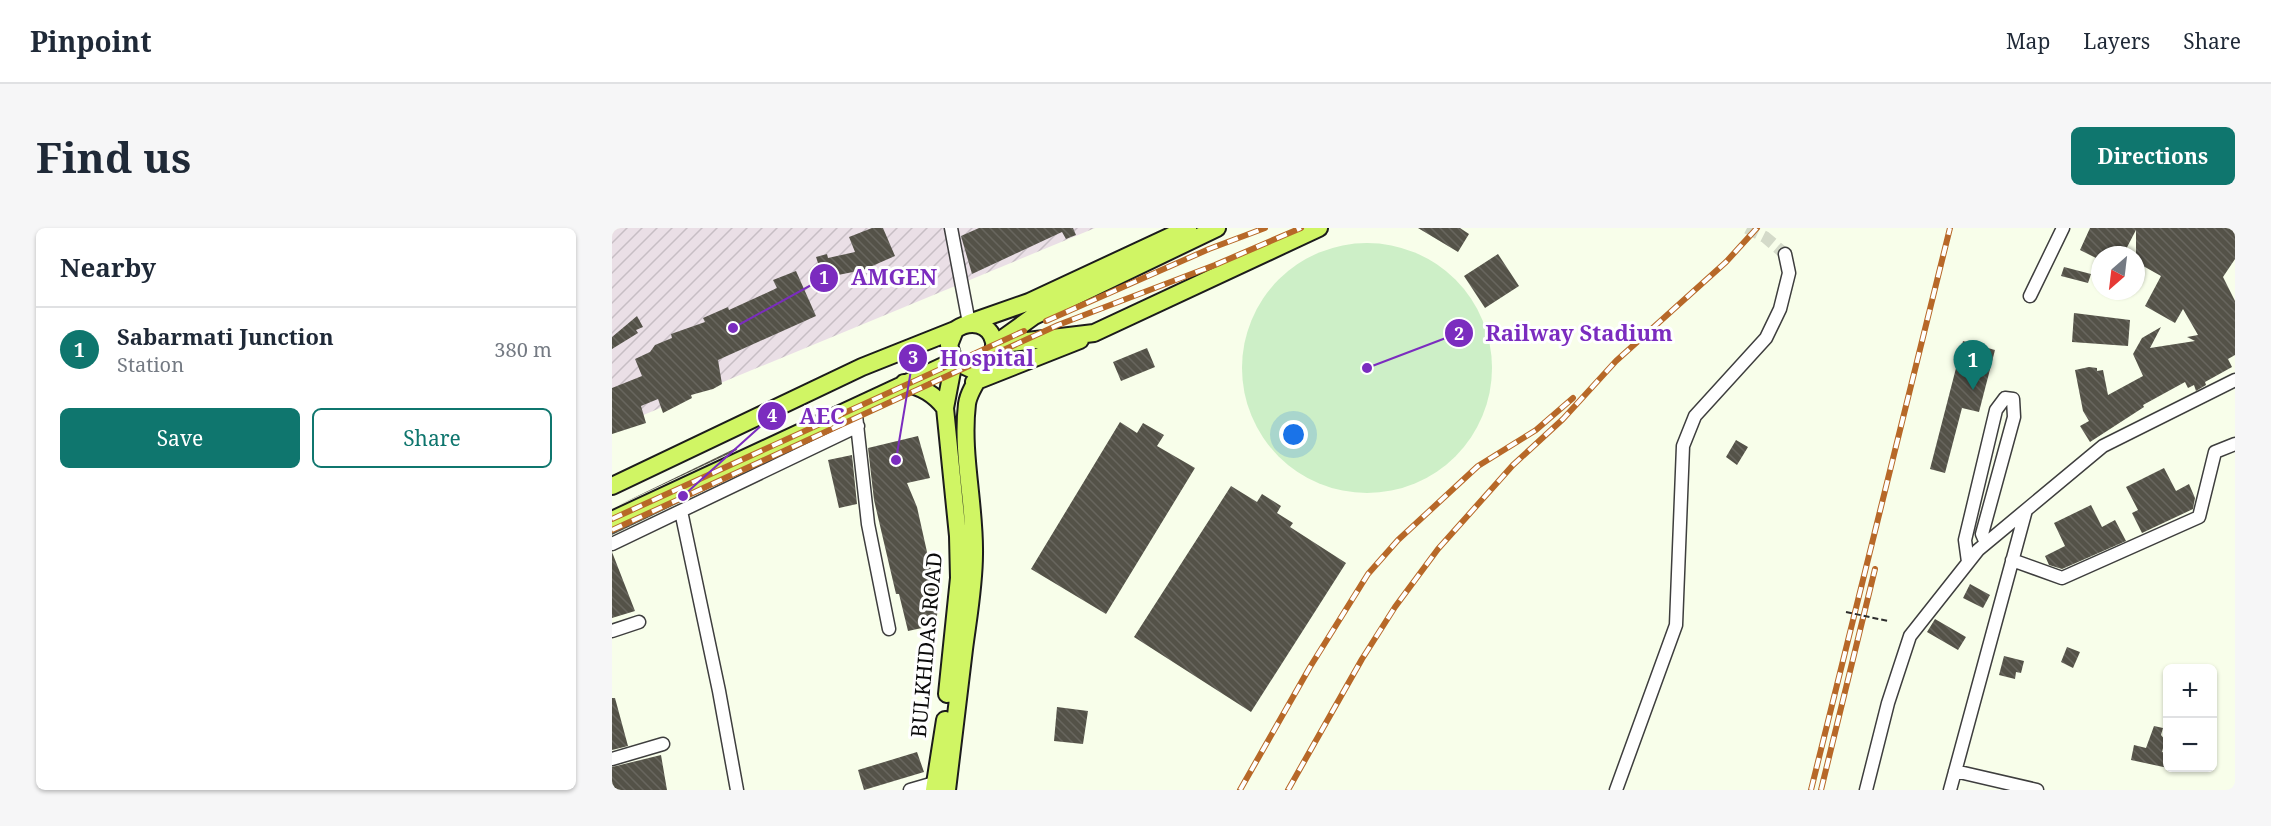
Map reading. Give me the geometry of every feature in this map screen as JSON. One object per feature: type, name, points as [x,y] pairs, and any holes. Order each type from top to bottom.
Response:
[{"type":"main road","points":[[941,786],[974,555],[973,504],[965,440],[968,401],[974,382],[988,362],[994,345],[1032,309],[1188,228]]},
{"type":"main road","points":[[612,486],[862,367],[962,327],[1032,309],[1217,228]]},
{"type":"main road","points":[[974,382],[1070,346],[1319,228]]},
{"type":"main road","points":[[962,327],[986,328],[994,345]]},
{"type":"main road","points":[[962,327],[949,345],[954,361],[971,369],[988,362]]},
{"type":"main road","points":[[994,345],[1094,333]]},
{"type":"main road","points":[[612,520],[954,361]]},
{"type":"main road","name":"BULKHIDAS ROAD","points":[[941,786],[959,579],[958,536],[945,408],[954,361]]},
{"type":"main road","points":[[904,383],[918,386],[932,395],[945,408]]},
{"type":"street","points":[[951,228],[962,327]]},
{"type":"street","points":[[2030,296],[2063,228]]},
{"type":"street","points":[[1616,790],[1676,625],[1683,446],[1695,416],[1766,338],[1780,309],[1789,273],[1785,254]]},
{"type":"street","points":[[1866,790],[1888,703],[1910,636],[1968,562],[1986,543],[2103,446],[2235,380]]},
{"type":"street","points":[[1968,562],[1965,540],[1996,410],[2005,398],[2013,399],[2014,417],[1982,534],[1986,543]]},
{"type":"street","points":[[855,406],[868,524],[889,629]]},
{"type":"street","points":[[612,544],[858,426]]},
{"type":"street","points":[[2012,560],[2062,578],[2199,517],[2215,452],[2235,444]]},
{"type":"street","points":[[1950,790],[2027,509]]},
{"type":"street","points":[[681,511],[719,691],[737,790]]},
{"type":"street","points":[[612,631],[639,622]]},
{"type":"street","points":[[612,759],[663,744]]},
{"type":"street","points":[[1955,771],[2037,790]]},
{"type":"street","points":[[910,790],[941,786]]},
{"type":"path","points":[[1846,612],[1888,621]]},
{"type":"shaded area","points":[[612,228],[1095,228],[612,428]]},
{"type":"green space","points":[[1355,243],[1379,243],[1403,248],[1426,257],[1456,279],[1471,298],[1483,320],[1490,344],[1492,368],[1490,392],[1483,416],[1471,438],[1456,457],[1437,472],[1415,484],[1379,493],[1355,493],[1331,488],[1308,479],[1287,465],[1270,448],[1256,427],[1247,404],[1242,380],[1242,356],[1247,332],[1256,309],[1270,288],[1287,271],[1308,257],[1331,248]]},
{"type":"building","points":[[872,228],[883,228],[895,256],[863,270],[823,278],[816,257],[827,254],[828,258],[855,252],[849,237]]},
{"type":"building","points":[[979,228],[1073,228],[1076,235],[1066,239],[1062,232],[972,274],[961,236]]},
{"type":"building","points":[[1418,228],[1460,228],[1469,234],[1458,252]]},
{"type":"building","points":[[2090,228],[2230,228],[2235,231],[2235,259],[2223,277],[2235,301],[2235,355],[2228,359],[2232,367],[2205,382],[2206,385],[2196,391],[2194,385],[2188,388],[2185,382],[2143,405],[2144,407],[2090,442],[2080,426],[2089,421],[2083,411],[2075,370],[2089,367],[2097,368],[2097,371],[2103,370],[2108,395],[2143,376],[2133,354],[2142,338],[2161,327],[2150,348],[2195,341],[2187,337],[2198,335],[2183,309],[2175,323],[2145,306],[2161,276],[2145,267],[2145,246],[2136,246],[2136,230],[2128,246],[2091,246],[2091,256],[2080,250]]},
{"type":"building","points":[[1498,254],[1519,286],[1485,308],[1464,276]]},
{"type":"building","points":[[2064,267],[2091,274],[2088,283],[2061,276]]},
{"type":"building","points":[[796,271],[816,316],[718,360],[722,384],[691,395],[692,398],[663,413],[658,399],[641,406],[646,423],[612,434],[612,388],[642,376],[635,359],[650,352],[655,345],[672,338],[671,334],[705,322],[703,318],[728,307],[729,310],[777,288],[773,280]]},
{"type":"building","points":[[2074,313],[2130,320],[2128,346],[2072,342]]},
{"type":"building","points":[[637,316],[643,327],[636,330],[638,333],[612,349],[612,337]]},
{"type":"building","points":[[1963,341],[1995,350],[1979,412],[1962,408],[1945,473],[1930,469]]},
{"type":"building","points":[[1147,348],[1155,367],[1121,381],[1113,362]]},
{"type":"building","points":[[1120,422],[1137,433],[1143,423],[1164,435],[1157,446],[1195,468],[1106,614],[1031,569]]},
{"type":"building","points":[[918,436],[930,478],[907,483],[917,507],[937,597],[939,597],[936,625],[908,631],[899,594],[896,594],[874,500],[868,448]]},
{"type":"building","points":[[1736,440],[1748,447],[1737,465],[1726,457]]},
{"type":"building","points":[[736,448],[737,450],[617,506]]},
{"type":"building","points":[[852,455],[857,504],[839,508],[828,460]]},
{"type":"building","points":[[2164,468],[2176,491],[2189,484],[2195,498],[2193,509],[2142,533],[2132,513],[2138,510],[2126,487]]},
{"type":"building","points":[[747,470],[612,535],[612,530]]},
{"type":"building","points":[[1231,486],[1257,502],[1262,494],[1281,506],[1277,513],[1293,523],[1290,527],[1346,563],[1251,712],[1134,637]]},
{"type":"building","points":[[2091,505],[2102,527],[2115,520],[2126,541],[2062,569],[2049,565],[2045,556],[2065,546],[2054,523]]},
{"type":"building","points":[[612,552],[635,611],[612,618]]},
{"type":"building","points":[[1970,584],[1990,595],[1983,608],[1963,598]]},
{"type":"building","points":[[1935,619],[1966,637],[1958,650],[1927,632]]},
{"type":"building","points":[[2067,647],[2080,652],[2073,668],[2061,662]]},
{"type":"building","points":[[2004,656],[2024,661],[2021,673],[2016,672],[2015,679],[1999,675]]},
{"type":"building","points":[[612,698],[615,698],[628,746],[612,750]]},
{"type":"building","points":[[1057,707],[1088,711],[1083,744],[1054,741]]},
{"type":"building","points":[[2154,726],[2163,728],[2161,735],[2163,738],[2163,767],[2131,760],[2134,745],[2146,748]]},
{"type":"building","points":[[917,752],[924,772],[864,790],[858,770]]},
{"type":"building","points":[[661,755],[667,790],[612,790],[612,767]]},
{"type":"tunnel","points":[[1747,228],[1765,237],[1785,254]]},
{"type":"railway","points":[[1046,321],[1209,249],[1265,228]]},
{"type":"railway","points":[[612,530],[1058,325],[1215,265],[1301,228]]},
{"type":"railway","points":[[1288,790],[1362,659],[1395,607],[1438,549],[1513,465],[1563,419],[1616,361],[1726,262],[1757,228]]},
{"type":"railway","points":[[1811,790],[1950,228]]},
{"type":"railway","points":[[612,519],[1024,331]]},
{"type":"railway","points":[[1240,790],[1310,667],[1368,574],[1398,540],[1478,466],[1536,430],[1573,398]]},
{"type":"railway","points":[[1821,790],[1875,569]]},
{"type":"place","name":"AMGEN","points":[[733,328]]},
{"type":"place","name":"Railway Stadium","points":[[1367,368]]},
{"type":"place","name":"Sabarmati Junction","points":[[1973,390]]},
{"type":"place","name":"Hospital","points":[[896,460]]},
{"type":"place","name":"AEC","points":[[683,496]]}]
